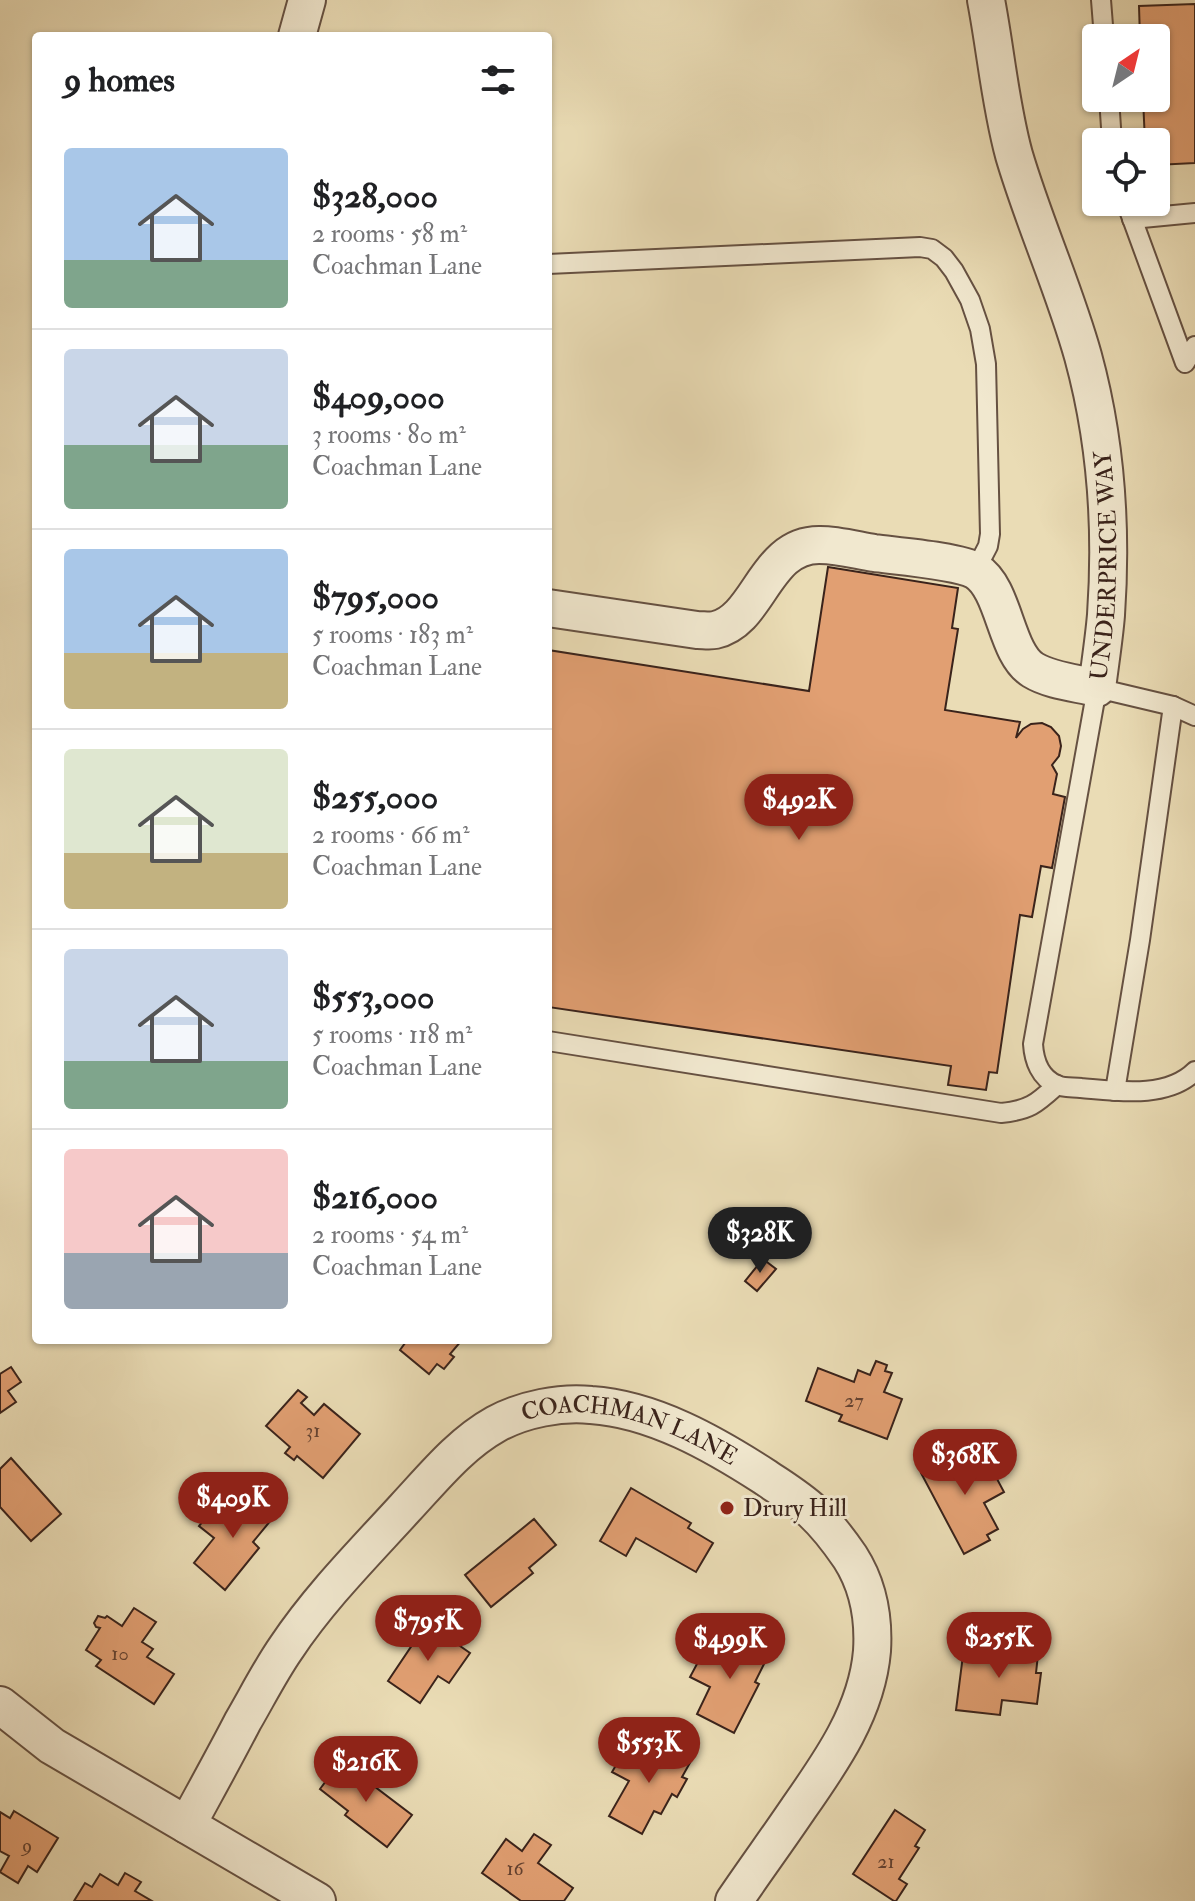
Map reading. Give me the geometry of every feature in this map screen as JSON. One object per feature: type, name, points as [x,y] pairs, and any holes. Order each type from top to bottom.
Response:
[{"type":"street","points":[[298,32],[307,0]]},
{"type":"street","name":"UNDERPRICE WAY","points":[[975,571],[994,595],[1020,657],[1030,669],[1097,688],[1106,614],[1107,573],[1107,496],[1102,449],[1083,358],[1005,118],[986,0]]},
{"type":"street","points":[[552,609],[697,630],[716,630],[732,622],[785,556],[800,548],[819,545],[956,565],[975,571]]},
{"type":"street","name":"COACHMAN LANE","points":[[187,1825],[284,1650],[338,1581],[444,1466],[470,1441],[497,1424],[525,1412],[556,1405],[590,1404],[631,1412],[697,1438],[784,1489],[811,1510],[833,1533],[852,1560],[865,1588],[872,1620],[872,1653],[855,1716],[839,1748],[734,1901]]},
{"type":"street","points":[[0,1705],[52,1746],[317,1901]]},
{"type":"lane","points":[[1101,0],[1103,24]]},
{"type":"lane","points":[[1170,212],[1195,213]]},
{"type":"lane","points":[[1131,216],[1185,363],[1195,346]]},
{"type":"lane","points":[[552,264],[920,247],[932,249],[954,271],[970,300],[980,329],[986,364],[990,534],[988,546],[975,571]]},
{"type":"lane","points":[[1195,716],[1173,706],[1097,688],[1033,1044],[1034,1057],[1041,1072],[1057,1085],[1115,1091],[1162,1088],[1181,1082],[1195,1071]]},
{"type":"lane","points":[[1115,1091],[1173,706]]},
{"type":"lane","points":[[552,1042],[1001,1113],[1034,1106],[1057,1085]]},
{"type":"building","points":[[1195,4],[1195,163],[1170,164],[1170,128],[1144,128],[1144,112],[1170,112],[1170,24],[1140,24],[1139,6]]},
{"type":"building","points":[[828,567],[958,588],[952,628],[958,629],[945,710],[1020,722],[1016,738],[1031,724],[1042,723],[1059,736],[1059,756],[1052,765],[1057,774],[1053,794],[1065,797],[1052,868],[1041,866],[1032,917],[1020,915],[997,1073],[989,1072],[986,1090],[948,1085],[951,1066],[552,1008],[552,651],[809,691]]},
{"type":"building","points":[[763,1259],[776,1269],[757,1291],[745,1281]]},
{"type":"building","points":[[404,1344],[459,1344],[450,1354],[454,1357],[444,1369],[437,1364],[429,1374],[400,1350]]},
{"type":"building","points":[[876,1361],[887,1365],[885,1371],[892,1373],[884,1392],[902,1399],[887,1439],[839,1421],[842,1415],[806,1401],[818,1368],[854,1382],[858,1370],[870,1375]]},
{"type":"building","points":[[11,1367],[21,1382],[8,1391],[16,1402],[0,1413],[0,1374]]},
{"type":"building","points":[[298,1390],[307,1397],[301,1403],[314,1415],[324,1404],[360,1434],[323,1478],[297,1456],[294,1460],[285,1453],[290,1447],[266,1426]]},
{"type":"building","points":[[981,1449],[1004,1492],[984,1503],[998,1529],[987,1535],[990,1540],[964,1554],[921,1473],[958,1454],[961,1460]]},
{"type":"building","points":[[11,1458],[61,1514],[31,1541],[0,1507],[0,1469]]},
{"type":"building","points":[[631,1488],[691,1523],[688,1528],[713,1543],[696,1572],[636,1538],[626,1556],[600,1541]]},
{"type":"building","points":[[249,1493],[276,1514],[253,1542],[259,1548],[225,1590],[194,1563],[214,1538],[199,1526],[215,1507],[229,1518]]},
{"type":"building","points":[[534,1519],[556,1545],[529,1568],[533,1573],[491,1607],[465,1575]]},
{"type":"building","points":[[134,1608],[156,1622],[142,1642],[153,1649],[147,1657],[174,1674],[154,1704],[96,1666],[101,1660],[86,1650],[100,1628],[94,1623],[98,1616],[107,1616],[122,1626]]},
{"type":"building","points":[[427,1623],[470,1653],[449,1683],[438,1676],[420,1703],[388,1681]]},
{"type":"building","points":[[737,1633],[771,1650],[755,1682],[759,1684],[734,1733],[697,1714],[710,1687],[690,1677],[706,1647],[725,1657]]},
{"type":"building","points":[[1008,1641],[1039,1645],[1036,1673],[1041,1673],[1037,1704],[1002,1700],[1000,1715],[956,1710],[963,1655],[1005,1660]]},
{"type":"building","points":[[653,1740],[691,1761],[682,1777],[687,1779],[677,1797],[672,1794],[661,1814],[654,1811],[642,1834],[609,1816],[629,1781],[612,1772],[622,1755],[640,1764]]},
{"type":"building","points":[[341,1761],[412,1815],[387,1847],[345,1815],[348,1811],[320,1789]]},
{"type":"building","points":[[895,1810],[925,1830],[915,1846],[919,1848],[899,1879],[907,1884],[894,1901],[853,1874]]},
{"type":"building","points":[[14,1811],[58,1838],[37,1872],[28,1866],[18,1883],[0,1872],[9,1856],[0,1851],[0,1812],[10,1818]]},
{"type":"building","points":[[534,1834],[551,1845],[538,1863],[573,1888],[564,1901],[521,1901],[482,1873],[506,1839],[522,1851]]},
{"type":"building","points":[[125,1873],[141,1882],[135,1891],[152,1901],[74,1901],[85,1883],[92,1887],[100,1874],[118,1885]]},
{"type":"place","name":"Drury Hill","points":[[727,1508]]}]
